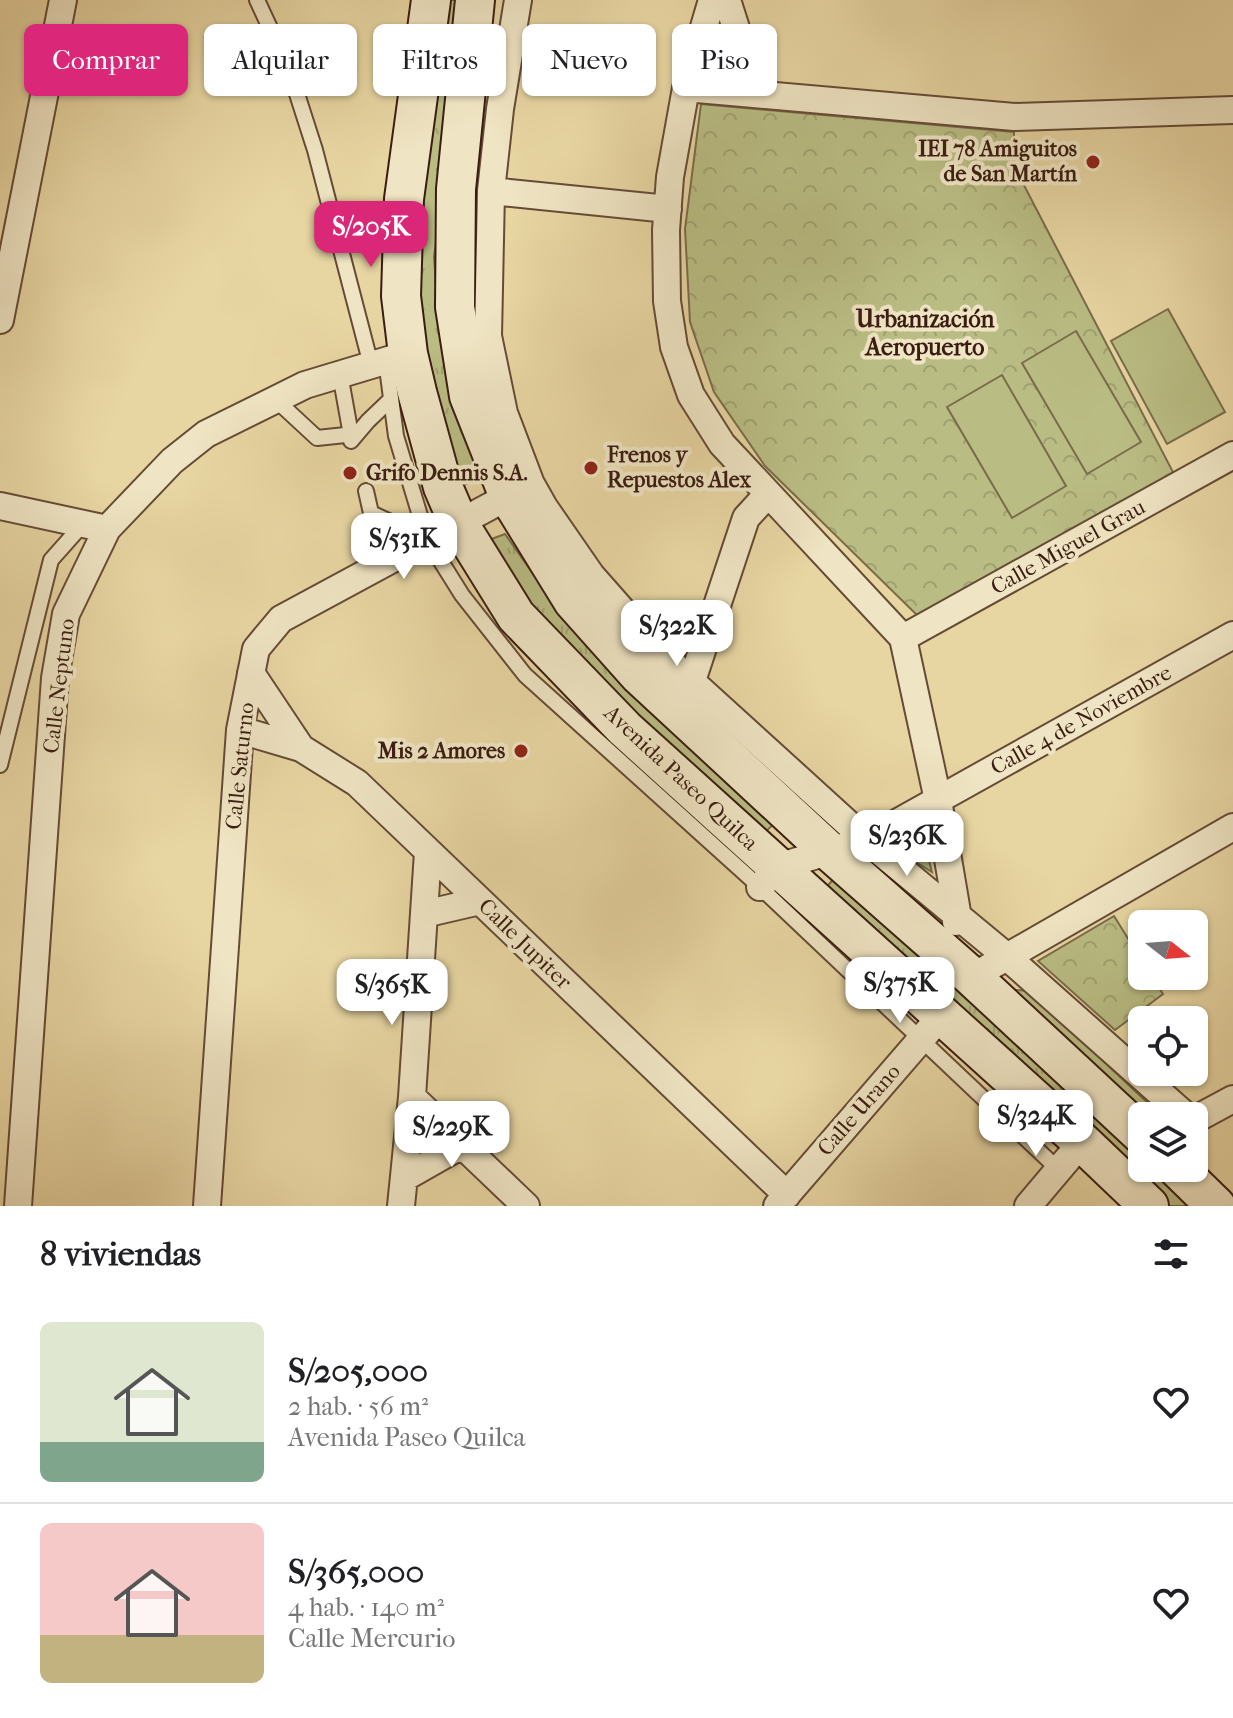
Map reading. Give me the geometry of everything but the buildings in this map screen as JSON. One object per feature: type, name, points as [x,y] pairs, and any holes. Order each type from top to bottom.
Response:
[{"type":"main road","name":"Avenida Paseo Quilca","points":[[431,0],[404,199],[401,296],[388,360],[443,487],[443,531],[516,616],[769,877],[1070,1156],[1130,1199]]},
{"type":"main road","points":[[475,0],[456,189],[455,307],[469,396],[520,490],[573,601],[639,675],[687,698],[829,851],[951,935],[972,977],[1128,1122]]},
{"type":"main road","points":[[1191,1182],[1216,1206]]},
{"type":"street","points":[[0,320],[63,0]]},
{"type":"street","points":[[518,0],[500,109],[491,191],[488,336],[520,490]]},
{"type":"street","points":[[705,24],[712,0]]},
{"type":"street","points":[[727,0],[735,24]]},
{"type":"street","points":[[685,96],[670,177],[668,209],[667,301],[674,347],[691,395],[722,444],[903,638],[938,800],[951,935]]},
{"type":"street","points":[[777,96],[1014,117],[1233,110]]},
{"type":"street","points":[[491,191],[668,209]]},
{"type":"street","name":"Calle Neptuno","points":[[18,1206],[55,678],[66,614],[95,526],[206,434],[305,385],[388,360]]},
{"type":"street","name":"Calle Miguel Grau","points":[[903,638],[1233,455]]},
{"type":"street","name":"Calle Saturno","points":[[207,1206],[240,730],[256,649],[281,619],[520,490]]},
{"type":"street","points":[[768,494],[746,518],[687,698],[866,840],[951,935],[1006,956],[1170,1102]]},
{"type":"street","points":[[0,506],[95,526]]},
{"type":"street","name":"Calle 4 de Noviembre","points":[[769,877],[829,851],[866,840],[1233,635]]},
{"type":"street","points":[[251,673],[301,748]]},
{"type":"street","name":"Calle Jupiter","points":[[240,730],[301,748],[357,783],[782,1200]]},
{"type":"street","points":[[972,977],[1233,827]]},
{"type":"street","points":[[401,1206],[412,1097],[428,852]]},
{"type":"street","points":[[424,914],[480,901]]},
{"type":"street","name":"Calle Urano","points":[[782,1200],[931,1027]]},
{"type":"street","points":[[412,1097],[526,1206]]},
{"type":"street","points":[[1208,1112],[1233,1099]]},
{"type":"street","points":[[404,1178],[462,1145]]},
{"type":"street","points":[[1028,1206],[1070,1156]]},
{"type":"lane","points":[[257,0],[289,69],[388,360],[396,436],[443,531]]},
{"type":"lane","points":[[340,374],[352,437]]},
{"type":"lane","points":[[276,400],[317,438],[352,437],[391,399]]},
{"type":"lane","points":[[366,491],[371,513],[443,531]]},
{"type":"lane","points":[[0,765],[51,560],[95,526]]},
{"type":"green space","points":[[443,0],[470,0],[467,24],[440,24]]},
{"type":"green space","points":[[432,96],[457,96],[434,257],[436,286],[478,478],[460,487],[419,316],[414,249]]},
{"type":"green space","points":[[701,104],[1014,132],[1014,166],[1174,474],[922,620],[765,466],[714,392],[690,322],[685,229]]},
{"type":"green space","points":[[1168,309],[1225,412],[1167,444],[1111,341]]},
{"type":"green space","points":[[1076,331],[1141,442],[1087,474],[1022,363]]},
{"type":"green space","points":[[1002,375],[1066,486],[1012,518],[947,407]]},
{"type":"green space","points":[[505,534],[541,585],[653,706],[778,820],[762,835],[536,621],[486,541]]},
{"type":"green space","points":[[921,830],[932,872],[895,849]]},
{"type":"green space","points":[[837,875],[1128,1145],[1128,1174],[823,891]]},
{"type":"green space","points":[[1114,916],[1128,938],[1128,990],[1160,990],[1163,994],[1147,1006],[1128,1006],[1128,1020],[1115,1030],[1038,961]]},
{"type":"green space","points":[[1016,990],[1029,991],[1147,1102],[1123,1102],[1011,1003]]},
{"type":"green space","points":[[1137,1182],[1168,1182],[1194,1206],[1163,1206]]},
{"type":"place","name":"IEI 78 Amiguitos de San Martín","points":[[1093,162]]},
{"type":"place","name":"Frenos y Repuestos Alex","points":[[591,468]]},
{"type":"place","name":"Grifo Dennis S.A.","points":[[350,473]]},
{"type":"place","name":"Mis 2 Amores","points":[[521,751]]},
{"type":"district","name":"Urbanización Aeropuerto","points":[[925,333]]}]
